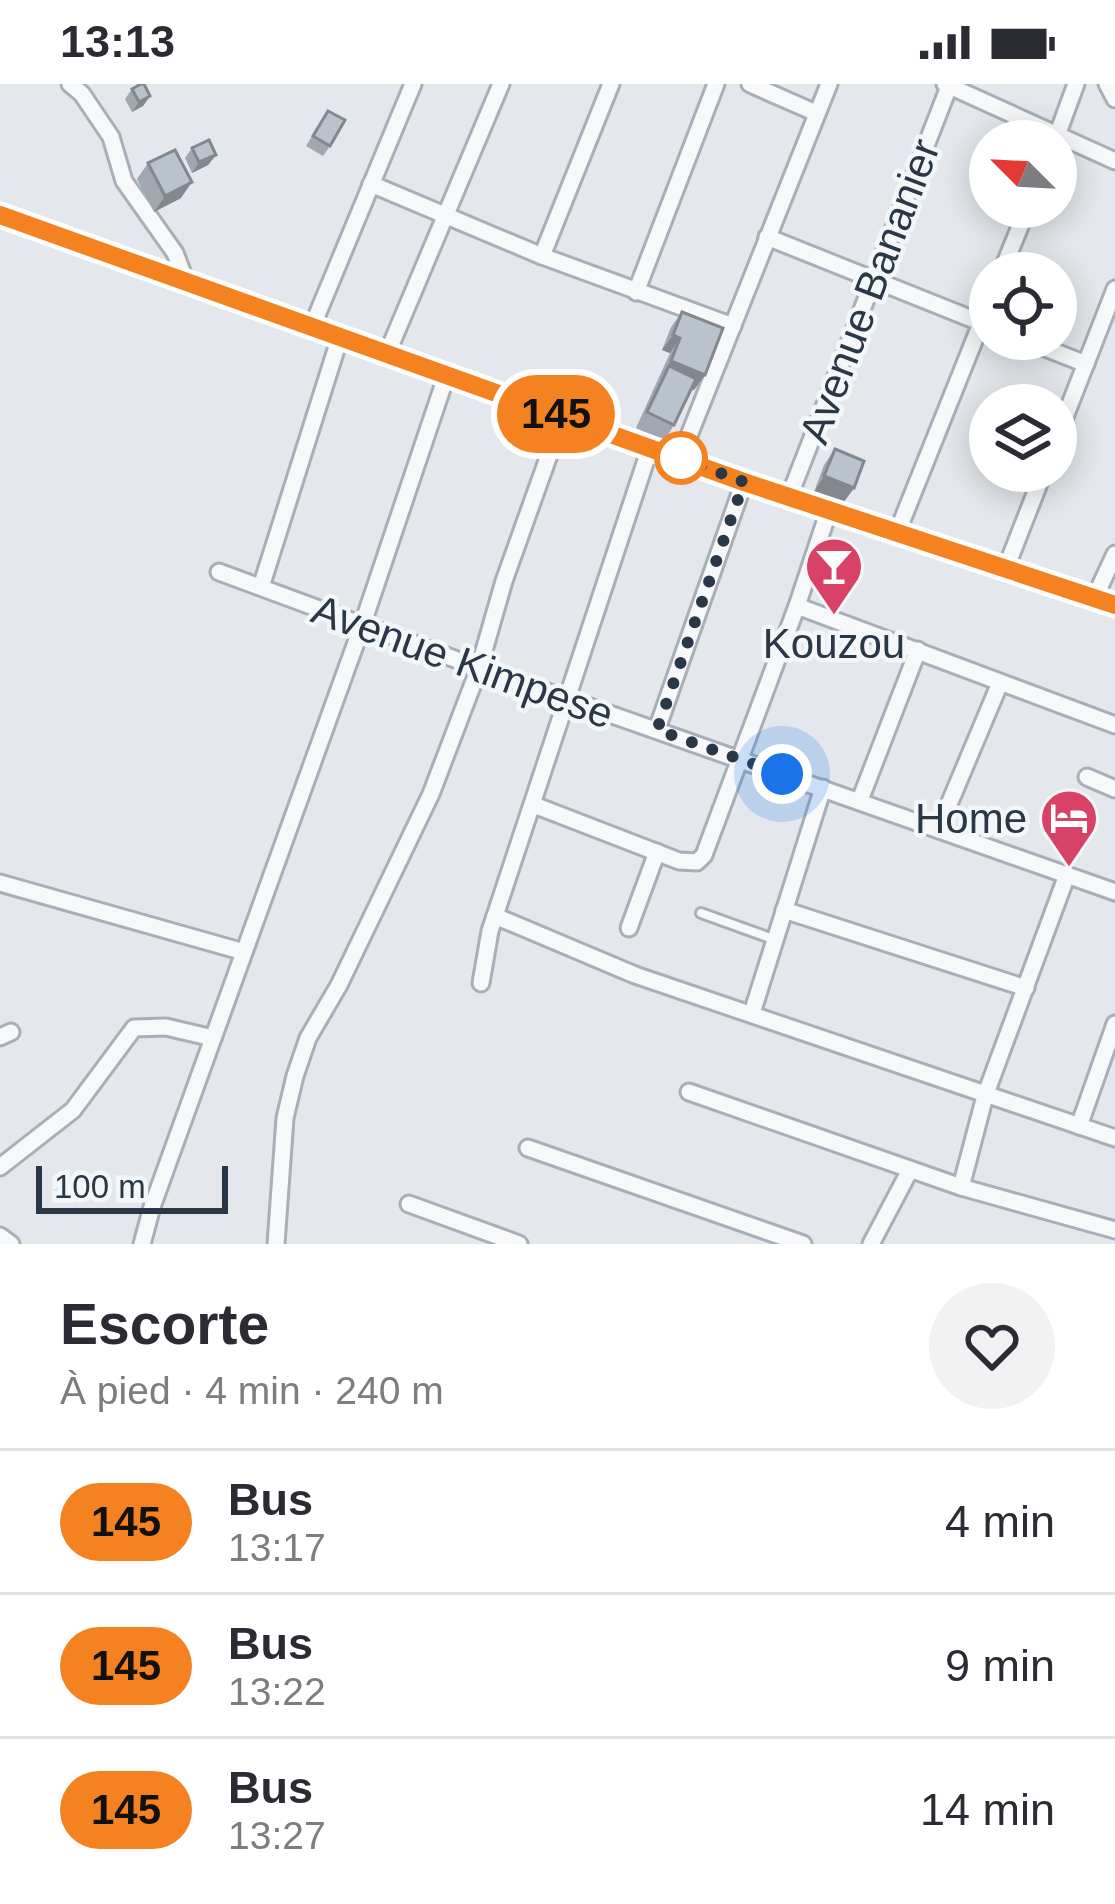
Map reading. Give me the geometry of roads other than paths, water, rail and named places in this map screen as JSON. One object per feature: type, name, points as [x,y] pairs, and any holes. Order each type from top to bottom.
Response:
[{"type":"street","points":[[70,84],[111,137],[124,181],[175,253],[186,282]]},
{"type":"street","points":[[312,327],[413,84]]},
{"type":"street","points":[[387,354],[501,84]]},
{"type":"street","points":[[542,256],[611,84]]},
{"type":"street","points":[[636,292],[716,84]]},
{"type":"street","points":[[750,84],[816,113]]},
{"type":"street","points":[[680,458],[829,84]]},
{"type":"street","points":[[948,84],[1020,120]]},
{"type":"street","name":"Avenue Bananier","points":[[789,497],[948,84]]},
{"type":"street","points":[[1063,120],[1076,84]]},
{"type":"street","points":[[1107,84],[1115,99]]},
{"type":"street","points":[[1077,146],[1115,161]]},
{"type":"street","points":[[371,184],[542,256],[733,326]]},
{"type":"street","points":[[0,215],[744,482],[1115,605]]},
{"type":"street","points":[[767,237],[969,319]]},
{"type":"street","points":[[1077,387],[1115,289]]},
{"type":"street","points":[[261,587],[340,337]]},
{"type":"street","points":[[897,533],[971,360]]},
{"type":"street","points":[[1076,360],[1086,364]]},
{"type":"street","points":[[142,1244],[446,377]]},
{"type":"street","points":[[276,1244],[285,1118],[308,1038],[339,985],[431,794],[479,668],[504,581],[563,416]]},
{"type":"street","points":[[481,983],[495,916],[650,448]]},
{"type":"street","points":[[657,730],[744,482]]},
{"type":"street","points":[[1006,568],[1036,492]]},
{"type":"street","points":[[534,805],[690,864],[704,855],[829,510]]},
{"type":"street","points":[[1095,597],[1115,554]]},
{"type":"street","name":"Avenue Kimpese","points":[[219,572],[1115,892]]},
{"type":"street","points":[[797,606],[1115,725]]},
{"type":"street","points":[[860,800],[918,650]]},
{"type":"street","points":[[939,828],[1000,683]]},
{"type":"street","points":[[1087,777],[1115,789]]},
{"type":"street","points":[[752,1013],[823,788]]},
{"type":"street","points":[[628,928],[657,853]]},
{"type":"street","points":[[961,1187],[985,1096],[1067,875]]},
{"type":"street","points":[[0,883],[244,952]]},
{"type":"street","points":[[784,910],[1026,988]]},
{"type":"street","points":[[495,916],[634,975],[1115,1138]]},
{"type":"street","points":[[1079,1126],[1115,1024]]},
{"type":"street","points":[[0,1167],[73,1110],[134,1028],[166,1027],[213,1038]]},
{"type":"street","points":[[689,1092],[961,1187],[1115,1230]]},
{"type":"street","points":[[528,1148],[802,1244]]},
{"type":"street","points":[[871,1244],[910,1169]]},
{"type":"street","points":[[409,1204],[519,1244]]},
{"type":"street","points":[[0,1236],[11,1244]]},
{"type":"lane","points":[[701,913],[775,940]]},
{"type":"place","name":"Kouzou","points":[[834,617]]},
{"type":"place","name":"Home","points":[[1069,869]]}]
